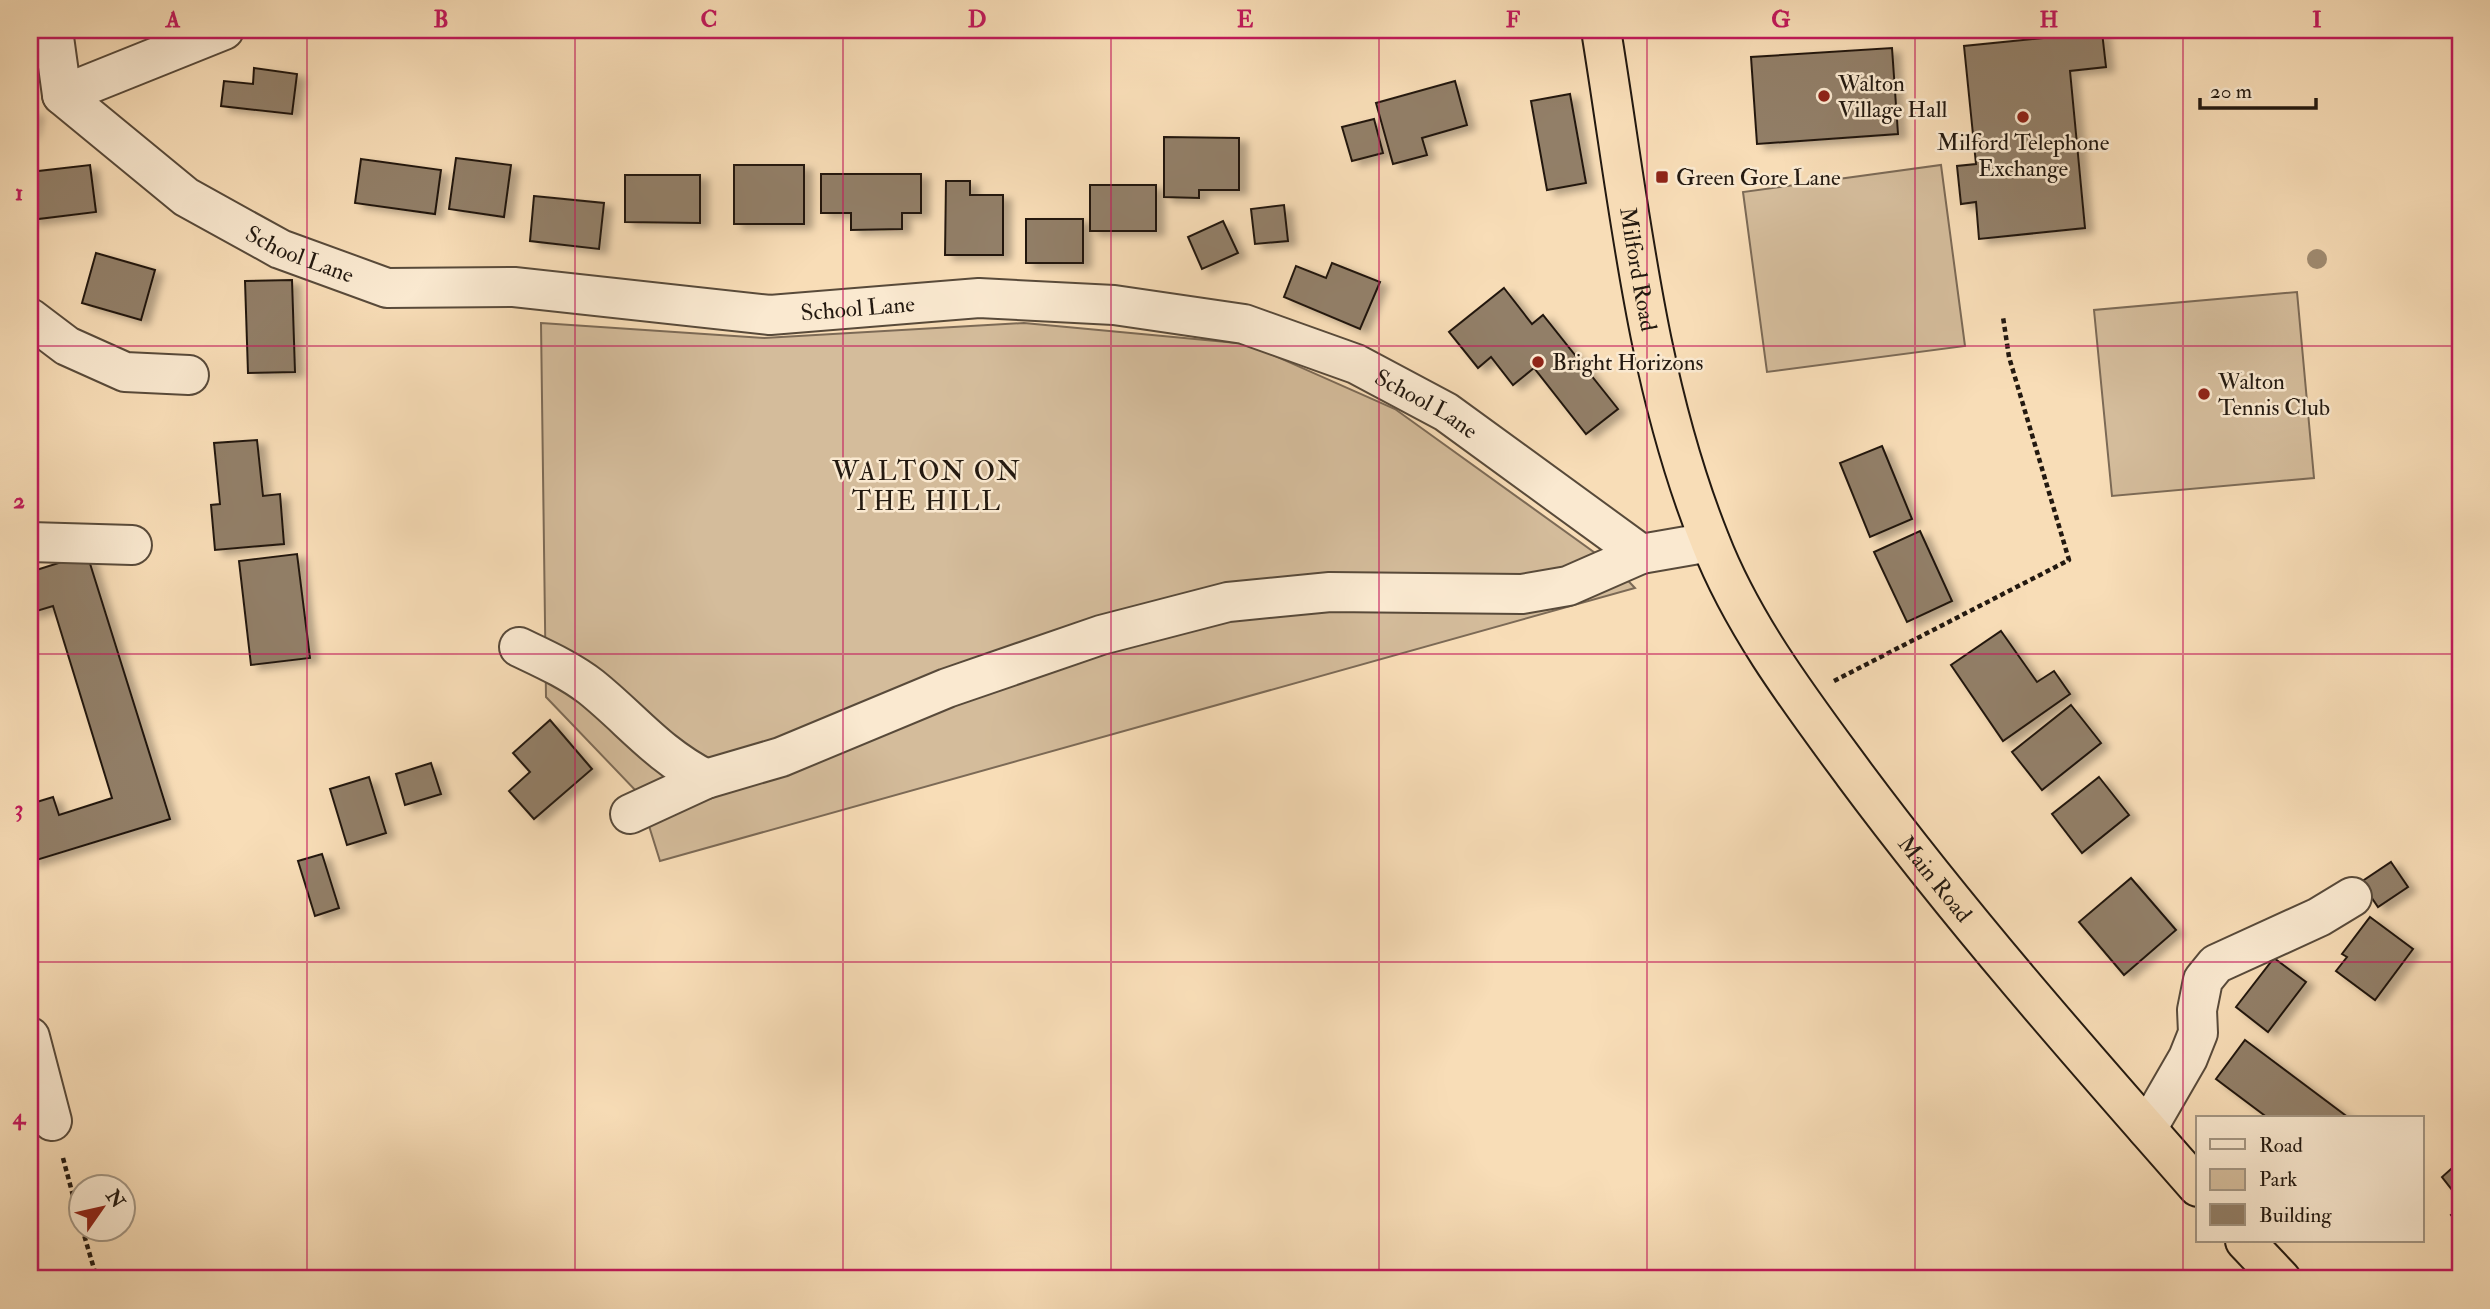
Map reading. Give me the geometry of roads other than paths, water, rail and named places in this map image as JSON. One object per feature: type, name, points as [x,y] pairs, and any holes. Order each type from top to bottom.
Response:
[{"type":"highway","name":"Milford Road","points":[[1601,30],[1653,354],[1674,433],[1710,542]]},
{"type":"highway","name":"Main Road","points":[[1710,542],[1754,627],[1798,699],[1928,871],[2196,1185]]},
{"type":"highway","points":[[2246,1242],[2281,1279]]},
{"type":"street","points":[[54,30],[62,95],[224,30]]},
{"type":"street","name":"School Lane","points":[[62,95],[186,197],[280,249],[387,288],[514,287],[770,315],[979,298],[1114,305],[1244,324],[1356,364],[1447,412],[1641,555]]},
{"type":"street","points":[[30,318],[67,346],[125,372],[189,374]]},
{"type":"street","points":[[30,542],[132,545]]},
{"type":"street","points":[[630,814],[706,779],[781,757],[947,688],[1101,635],[1228,602],[1330,592],[1522,594],[1567,586],[1641,555],[1710,542]]},
{"type":"street","points":[[519,647],[568,671],[593,689],[664,755],[706,779]]},
{"type":"street","points":[[2147,1129],[2188,1058],[2197,1033],[2197,1010],[2203,980],[2216,964],[2319,917],[2352,897]]},
{"type":"street","points":[[30,1037],[52,1121]]},
{"type":"place","name":"Walton Village Hall","points":[[1824,96]]},
{"type":"place","name":"Milford Telephone Exchange","points":[[2023,117]]},
{"type":"place","name":"Green Gore Lane","points":[[1662,177]]},
{"type":"place","name":"Bright Horizons","points":[[1538,362]]},
{"type":"place","name":"Walton Tennis Club","points":[[2204,394]]},
{"type":"district","name":"WALTON ON THE HILL","points":[[927,487]]}]
